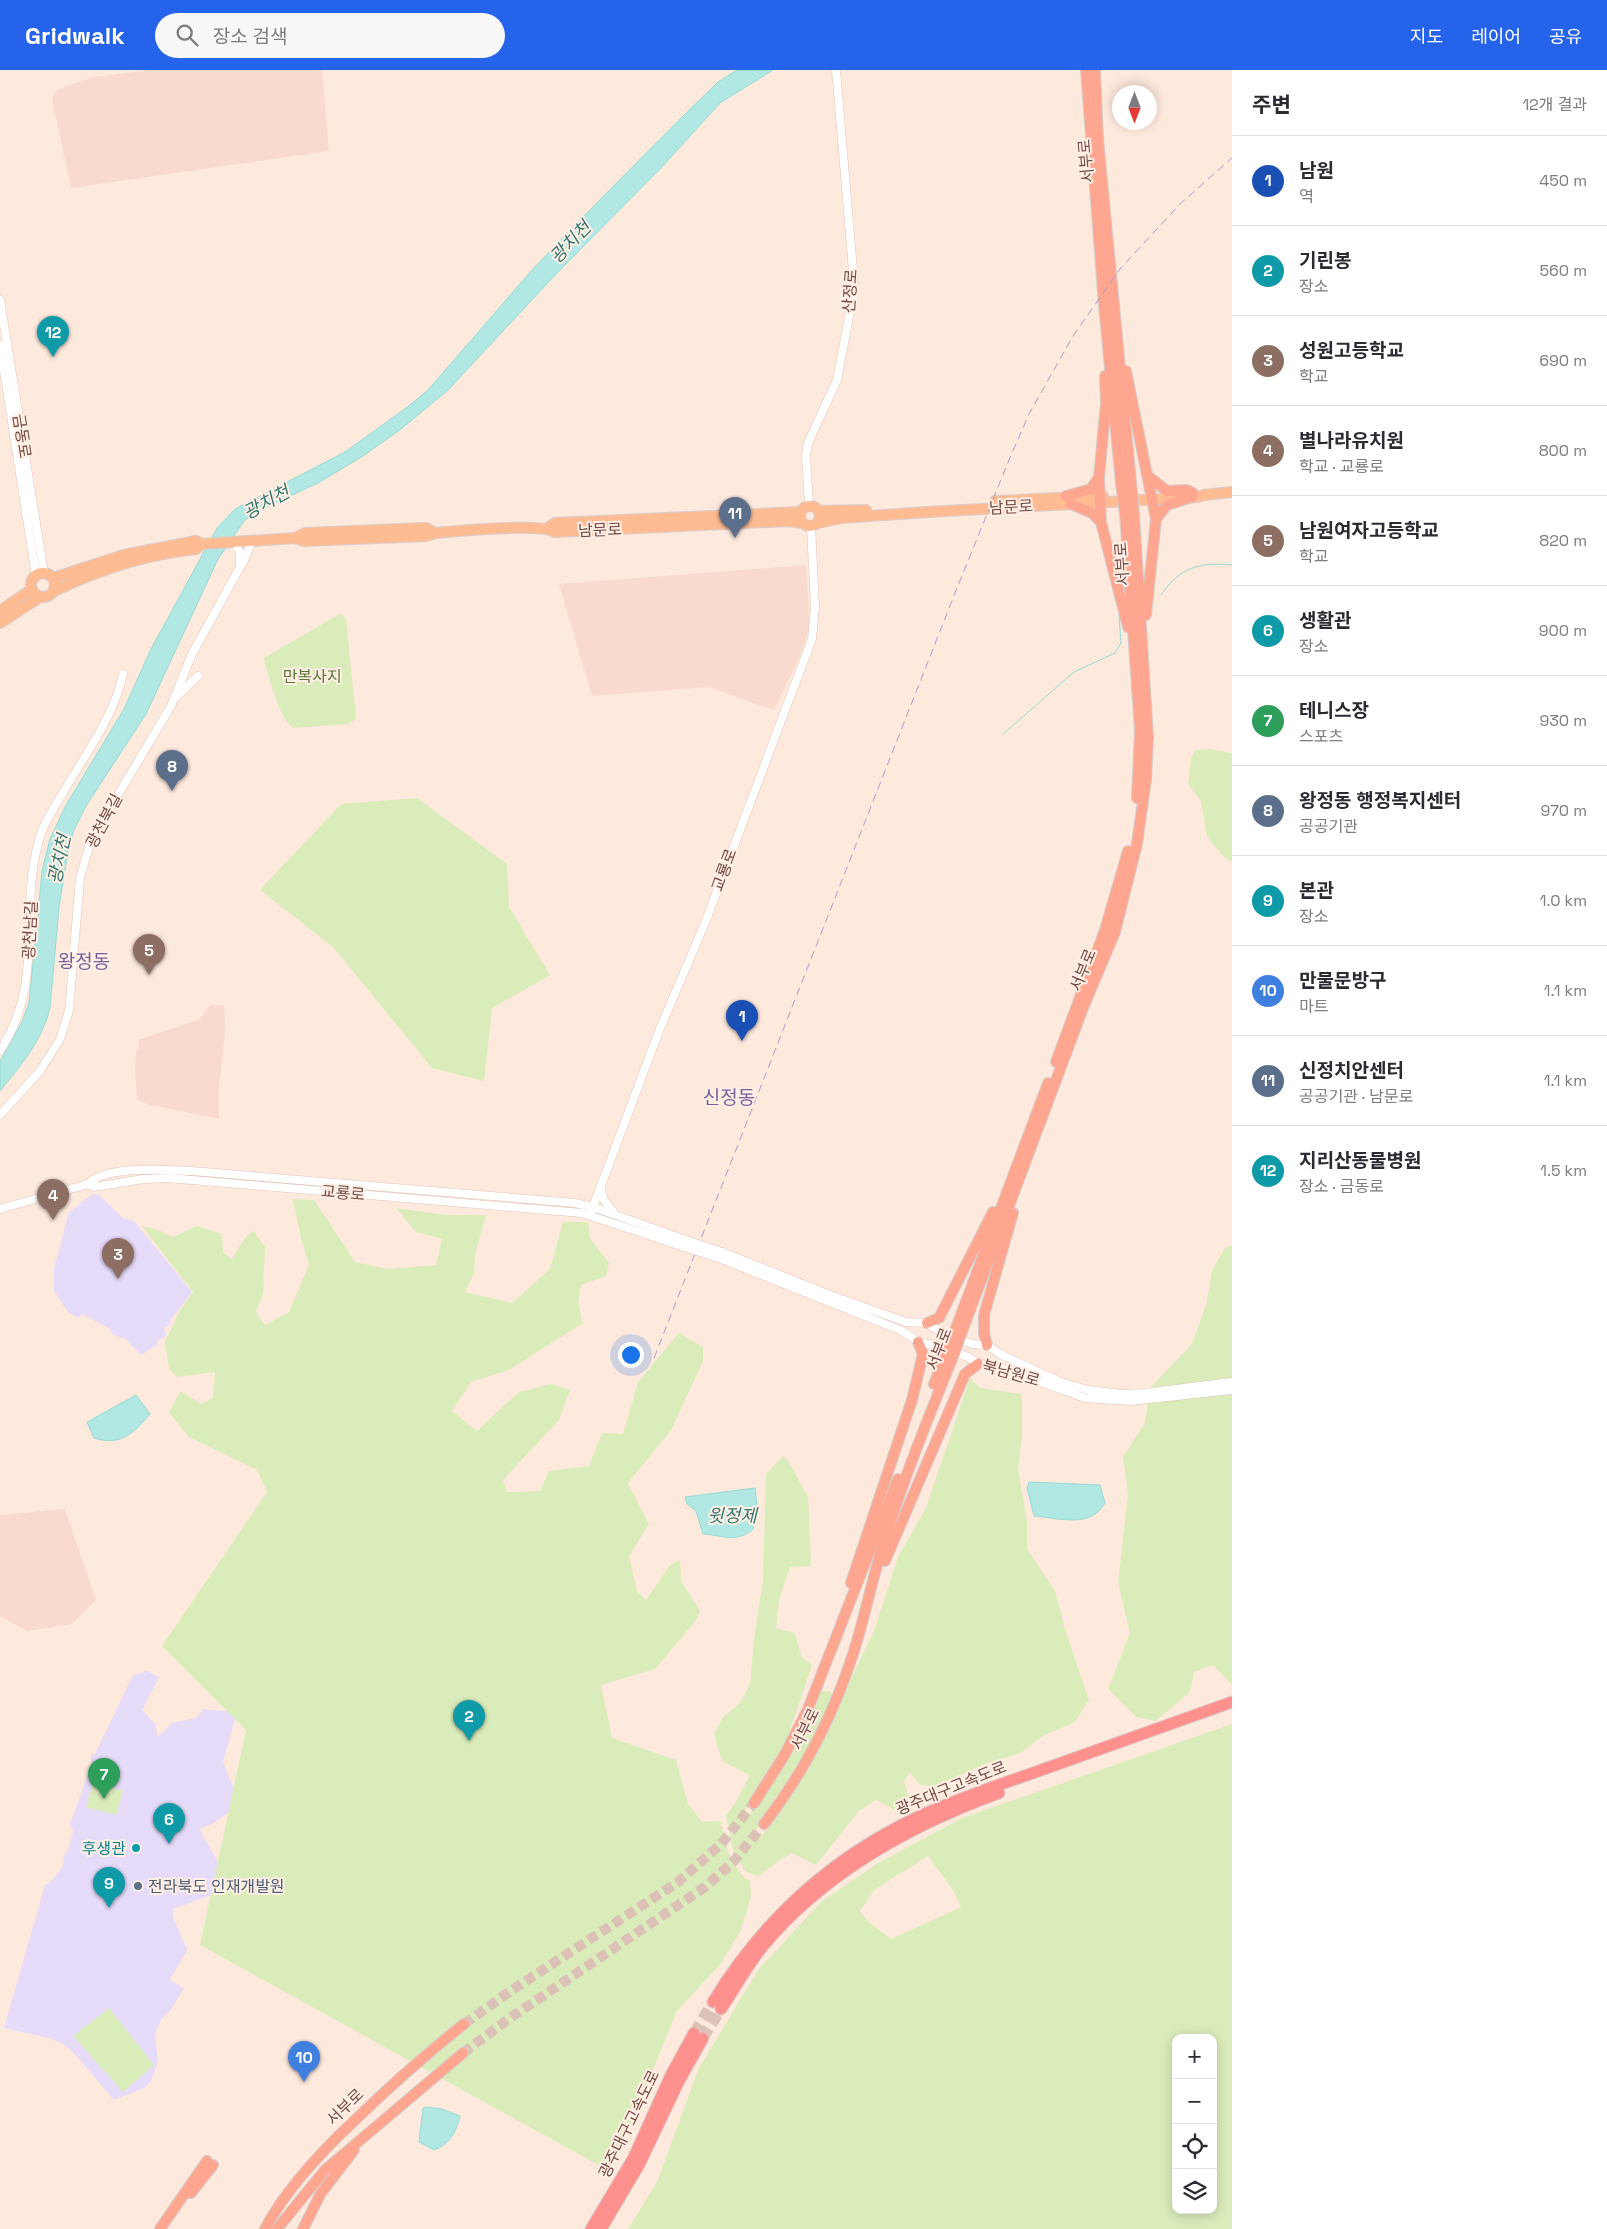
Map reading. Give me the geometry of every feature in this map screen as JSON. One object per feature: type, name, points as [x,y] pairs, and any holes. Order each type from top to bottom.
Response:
[{"type":"highway","name":"서부로","points":[[764,1824],[787,1793],[817,1742],[839,1693],[856,1644],[900,1491],[1038,1119],[1115,932],[1137,844],[1146,780],[1148,737],[1141,682],[1129,515],[1086,70]]},
{"type":"highway","name":"서부로","points":[[1095,70],[1109,304]]},
{"type":"highway","points":[[1109,304],[1149,477],[1156,519],[1146,605],[1141,682]]},
{"type":"highway","points":[[1109,304],[1106,403],[1099,477],[1101,522],[1126,615],[1141,682]]},
{"type":"highway","points":[[1068,500],[1091,489],[1099,477]]},
{"type":"highway","points":[[1149,477],[1166,491],[1187,490],[1192,495],[1167,505],[1156,519]]},
{"type":"highway","points":[[1068,500],[1092,513],[1101,522]]},
{"type":"highway","points":[[923,1323],[939,1318],[996,1208],[1022,1142],[1038,1119]]},
{"type":"highway","points":[[988,1346],[984,1333],[984,1315],[1010,1225],[1035,1150],[1038,1119]]},
{"type":"highway","points":[[808,1709],[912,1400],[924,1354],[917,1340]]},
{"type":"highway","name":"서부로","points":[[754,1803],[784,1756],[808,1709],[948,1358]]},
{"type":"highway","points":[[856,1644],[866,1624],[886,1557],[965,1374],[981,1365]]},
{"type":"highway","name":"광주대구고속도로","points":[[1232,1702],[942,1806],[881,1836],[797,1897],[780,1914],[746,1951],[717,2006],[754,1959],[795,1912],[836,1878],[900,1837],[994,1795],[1232,1710]]},
{"type":"highway","name":"서부로","points":[[265,2228],[311,2164],[331,2142],[379,2096],[464,2024]]},
{"type":"highway","name":"광주대구고속도로","points":[[591,2229],[634,2157],[671,2075],[699,2036],[639,2165],[601,2229]]},
{"type":"highway","name":"서부로","points":[[277,2229],[325,2170],[463,2053]]},
{"type":"highway","points":[[303,2229],[321,2193],[367,2134]]},
{"type":"highway","points":[[160,2229],[210,2163],[167,2229]]},
{"type":"main road","name":"남문로","points":[[808,518],[820,517],[819,511],[1204,495],[1232,492]]},
{"type":"main road","name":"남문로","points":[[125,559],[196,549],[202,544],[295,538],[304,533],[426,528],[434,533],[548,528],[555,523],[841,518],[1068,500]]},
{"type":"main road","points":[[44,576],[125,559]]},
{"type":"main road","points":[[0,623],[40,596],[48,596],[54,591],[125,559]]},
{"type":"main road","name":"금동로","points":[[32,589],[32,581],[44,576],[55,583],[54,591]]},
{"type":"main road","points":[[0,611],[32,589],[40,596]]},
{"type":"street","name":"산정로","points":[[808,518],[806,455],[808,443],[837,380],[854,282],[836,70]]},
{"type":"street","name":"금동로","points":[[0,300],[44,576]]},
{"type":"street","name":"금동로","points":[[0,345],[44,576]]},
{"type":"street","name":"교룡로","points":[[0,1210],[88,1184],[94,1187],[143,1179],[168,1178],[592,1211],[659,1031],[705,923],[812,639],[815,607],[808,518]]},
{"type":"street","name":"광천북길","points":[[0,1115],[40,1071],[60,1039],[69,1010],[80,878],[91,840],[175,697],[192,654],[252,541]]},
{"type":"street","points":[[234,542],[240,553],[240,564]]},
{"type":"street","name":"광천남길","points":[[0,1051],[19,1017],[26,988],[31,890],[41,834],[53,808],[114,705],[123,674]]},
{"type":"street","points":[[175,697],[198,676]]},
{"type":"street","points":[[601,1187],[604,1200],[616,1215]]},
{"type":"street","points":[[592,1211],[616,1215],[685,1244]]},
{"type":"street","points":[[592,1211],[721,1255]]},
{"type":"street","name":"북남원로","points":[[721,1255],[906,1322],[923,1323],[942,1333],[972,1344],[988,1346],[1000,1354],[1058,1381],[1096,1391],[1145,1393],[1232,1382]]},
{"type":"street","name":"북남원로","points":[[721,1255],[900,1330],[917,1340],[943,1347],[968,1357],[981,1365],[996,1366],[1086,1398],[1115,1402],[1232,1390]]},
{"type":"street","points":[[917,1340],[914,1332],[923,1323]]},
{"type":"street","points":[[981,1365],[992,1357],[988,1346]]},
{"type":"shaded area","points":[[149,70],[322,70],[329,151],[71,188],[52,100],[54,93],[59,89],[94,77]]},
{"type":"shaded area","points":[[806,565],[810,625],[801,655],[774,710],[708,687],[592,696],[559,584]]},
{"type":"shaded area","points":[[210,1005],[224,1005],[225,1034],[219,1088],[219,1119],[147,1104],[137,1100],[135,1067],[136,1051],[139,1049],[138,1040],[200,1019]]},
{"type":"shaded area","points":[[98,1194],[123,1218],[134,1221],[192,1292],[172,1318],[169,1325],[164,1328],[166,1336],[158,1340],[157,1345],[141,1355],[125,1339],[112,1334],[109,1328],[82,1314],[78,1318],[68,1312],[54,1291],[54,1268],[69,1212],[91,1195]]},
{"type":"shaded area","points":[[65,1509],[96,1600],[72,1624],[27,1631],[0,1616],[0,1515]]},
{"type":"shaded area","name":"전라북도 인재개발원","points":[[147,1671],[159,1677],[142,1710],[155,1724],[158,1737],[172,1723],[196,1718],[203,1709],[223,1711],[239,1705],[223,1762],[240,1804],[214,1823],[199,1829],[233,1887],[173,1909],[173,1917],[187,1950],[170,1980],[184,1988],[171,2010],[161,2019],[155,2034],[158,2061],[151,2082],[144,2088],[114,2100],[72,2051],[64,2045],[52,2039],[4,2028],[45,1885],[51,1882],[63,1866],[65,1853],[69,1849],[73,1831],[70,1824],[91,1766],[91,1754],[95,1754],[133,1675]]},
{"type":"green space","name":"만복사지","points":[[341,613],[346,619],[356,719],[348,724],[294,728],[284,717],[280,708],[271,685],[264,658]]},
{"type":"green space","points":[[1211,749],[1232,753],[1232,862],[1222,855],[1207,837],[1201,801],[1188,784],[1191,759],[1195,750]]},
{"type":"green space","points":[[417,798],[507,864],[509,907],[550,975],[492,1008],[484,1081],[432,1068],[333,947],[260,890],[341,804]]},
{"type":"green space","points":[[293,1199],[314,1200],[355,1262],[387,1269],[436,1265],[442,1239],[416,1232],[396,1208],[446,1215],[486,1215],[475,1255],[474,1274],[465,1292],[512,1303],[550,1269],[563,1222],[588,1222],[590,1238],[609,1263],[606,1276],[581,1285],[578,1303],[583,1323],[509,1370],[471,1382],[452,1411],[477,1431],[519,1392],[551,1384],[570,1390],[559,1420],[503,1480],[507,1492],[540,1491],[549,1471],[589,1466],[602,1433],[623,1434],[638,1382],[679,1333],[703,1347],[703,1361],[671,1430],[628,1483],[649,1524],[629,1556],[637,1591],[646,1600],[671,1564],[680,1560],[681,1581],[700,1611],[694,1623],[655,1669],[601,1685],[612,1738],[676,1760],[688,1804],[702,1822],[721,1821],[733,1863],[743,1876],[750,1881],[751,1896],[741,1930],[720,1965],[677,2011],[611,2172],[200,1945],[246,1730],[162,1646],[267,1492],[257,1470],[189,1437],[169,1413],[180,1391],[201,1404],[213,1398],[215,1372],[177,1377],[169,1369],[165,1342],[180,1310],[193,1292],[142,1226],[158,1230],[173,1237],[197,1226],[222,1234],[223,1253],[232,1259],[244,1239],[253,1231],[265,1247],[263,1293],[256,1312],[265,1325],[289,1312],[309,1265]]},
{"type":"green space","points":[[1232,1245],[1232,1685],[1213,1665],[1194,1672],[1190,1692],[1156,1721],[1136,1717],[1108,1689],[1130,1633],[1118,1583],[1128,1494],[1123,1457],[1145,1423],[1150,1388],[1192,1344],[1206,1305],[1212,1271],[1224,1249]]},
{"type":"green space","points":[[970,1378],[980,1388],[1022,1394],[1022,1437],[1018,1469],[1027,1522],[1027,1549],[1055,1591],[1065,1629],[1089,1700],[1074,1723],[1044,1735],[1021,1753],[985,1764],[933,1787],[919,1784],[910,1772],[904,1781],[910,1803],[895,1810],[876,1800],[859,1811],[816,1865],[792,1853],[758,1877],[745,1871],[734,1854],[726,1816],[750,1775],[722,1761],[714,1734],[723,1717],[741,1702],[750,1684],[754,1639],[763,1580],[766,1474],[783,1456],[789,1462],[808,1497],[811,1566],[790,1567],[779,1600],[776,1628],[795,1633],[801,1656],[812,1665],[784,1748],[745,1811],[750,1814],[754,1810],[788,1757],[818,1696],[822,1691],[829,1691],[833,1695],[798,1768],[760,1822],[755,1833],[760,1837],[768,1829],[807,1771],[874,1631],[898,1557],[926,1508]]},
{"type":"green space","points":[[1232,1724],[1232,2229],[628,2229],[657,2182],[699,2068],[758,1970],[821,1902],[878,1863],[962,1818]],"holes":[[[928,1856],[953,1890],[961,1907],[891,1939],[866,1920],[860,1911],[874,1890]]]},
{"type":"green space","points":[[93,1782],[123,1791],[116,1815],[86,1807]]},
{"type":"green space","points":[[109,2008],[154,2065],[123,2092],[73,2036]]},
{"type":"water","name":"광치천","points":[[737,70],[773,70],[720,103],[660,169],[558,272],[448,390],[401,429],[363,456],[318,483],[256,512],[244,521],[218,559],[146,714],[86,806],[74,830],[68,851],[59,907],[50,1008],[36,1042],[0,1091],[0,1061],[22,1022],[29,1003],[42,871],[50,839],[66,805],[124,709],[151,649],[217,528],[235,509],[345,452],[428,390],[532,270],[575,225],[718,82]]},
{"type":"water","points":[[136,1395],[150,1414],[139,1427],[126,1436],[112,1441],[94,1438],[87,1422]]},
{"type":"water","points":[[1029,1482],[1100,1485],[1105,1503],[1099,1511],[1083,1519],[1064,1520],[1034,1516],[1027,1488]]},
{"type":"water","name":"윗정제","points":[[755,1488],[757,1505],[753,1529],[747,1534],[729,1538],[703,1534],[696,1511],[687,1504],[685,1497]]},
{"type":"water","points":[[423,2108],[442,2109],[460,2116],[452,2137],[444,2145],[434,2150],[419,2142]]},
{"type":"waterway","points":[[1161,595],[1175,578],[1191,568],[1210,564],[1232,565]]},
{"type":"waterway","points":[[1002,735],[1074,672],[1115,653],[1121,643],[1119,615]]},
{"type":"tunnel","points":[[464,2024],[509,1992],[678,1882],[721,1844],[754,1803]]},
{"type":"tunnel","points":[[463,2053],[510,2018],[705,1887],[733,1862],[764,1824]]},
{"type":"tunnel","points":[[694,2033],[713,2002]]},
{"type":"tunnel","points":[[703,2038],[721,2009]]},
{"type":"railway","points":[[654,1358],[955,593],[1029,414],[1073,336],[1120,269],[1181,203],[1232,158]]},
{"type":"place","name":"지리산동물병원","points":[[53,357]]},
{"type":"place","name":"신정치안센터","points":[[735,538]]},
{"type":"place","name":"왕정동 행정복지센터","points":[[172,791]]},
{"type":"place","name":"남원여자고등학교","points":[[149,975]]},
{"type":"place","name":"남원","points":[[742,1041]]},
{"type":"place","name":"별나라유치원","points":[[53,1220]]},
{"type":"place","name":"성원고등학교","points":[[118,1279]]},
{"type":"place","name":"기린봉","points":[[469,1741]]},
{"type":"place","name":"테니스장","points":[[104,1799]]},
{"type":"place","name":"생활관","points":[[169,1844]]},
{"type":"place","name":"후생관","points":[[136,1848]]},
{"type":"place","name":"전라북도 인재개발원","points":[[138,1886]]},
{"type":"place","name":"본관","points":[[109,1908]]},
{"type":"place","name":"만물문방구","points":[[304,2082]]},
{"type":"district","name":"왕정동","points":[[84,961]]},
{"type":"district","name":"신정동","points":[[729,1097]]}]
